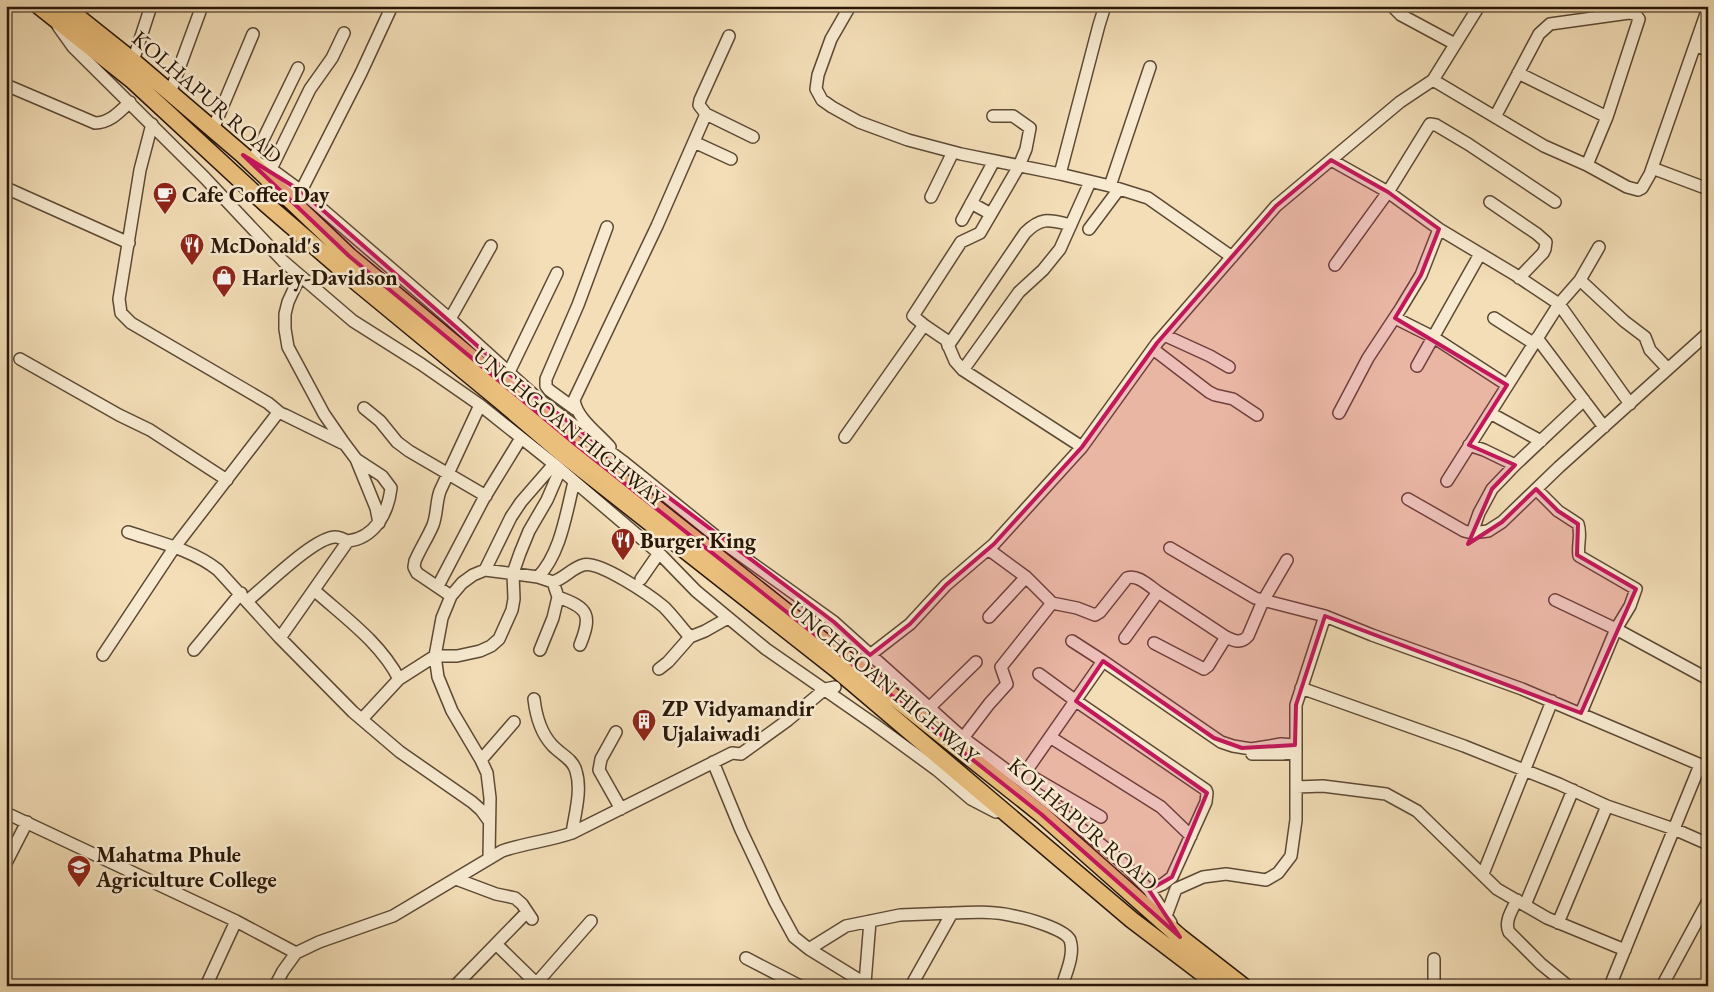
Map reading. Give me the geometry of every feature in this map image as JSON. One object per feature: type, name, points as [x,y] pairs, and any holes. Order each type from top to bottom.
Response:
[{"type":"highway","name":"UNCHGOAN HIGHWAY","points":[[39,6],[65,10],[132,80],[266,204],[354,280],[614,495],[836,669],[1016,822],[1074,868],[1132,920],[1219,986]]},
{"type":"highway","name":"KOLHAPUR ROAD","points":[[65,10],[133,60],[248,158],[349,256],[582,450],[1041,814],[1180,938],[1244,986]]},
{"type":"street","points":[[133,60],[151,6]]},
{"type":"street","points":[[170,93],[202,6]]},
{"type":"street","points":[[301,191],[361,73],[392,6]]},
{"type":"street","points":[[850,6],[831,39],[818,75],[816,89],[822,100],[859,122],[908,140],[953,152],[1060,174],[1148,198],[1232,257]]},
{"type":"street","points":[[1060,174],[1105,6]]},
{"type":"street","points":[[1394,6],[1401,15],[1455,44]]},
{"type":"street","points":[[860,666],[870,655],[910,624],[946,585],[988,549],[1082,447],[1164,335],[1276,206],[1400,102],[1433,80],[1479,6]]},
{"type":"street","points":[[1433,80],[1544,146],[1587,165],[1627,187],[1638,190],[1642,188],[1652,168],[1708,8]]},
{"type":"street","points":[[65,10],[61,32],[73,47],[152,124],[262,240],[300,276],[353,321],[421,364],[480,405],[659,553],[696,591],[766,649],[830,688],[937,770],[971,799],[1016,822]]},
{"type":"street","points":[[1495,117],[1539,34],[1550,24],[1629,13],[1635,14],[1639,19],[1638,27],[1627,54],[1607,117],[1587,165]]},
{"type":"street","points":[[213,129],[253,34]]},
{"type":"street","points":[[271,169],[310,89],[332,58],[344,34]]},
{"type":"street","points":[[729,36],[700,100],[701,110],[753,137]]},
{"type":"street","points":[[1695,46],[1708,50]]},
{"type":"street","points":[[1089,230],[1114,188],[1150,67]]},
{"type":"street","points":[[298,68],[248,158],[271,169],[301,191],[450,319],[537,398],[625,463],[728,546],[834,622],[963,738],[1022,776],[1101,817]]},
{"type":"street","points":[[1518,73],[1607,117]]},
{"type":"street","points":[[6,84],[95,123],[102,123],[112,118],[130,102]]},
{"type":"street","points":[[575,409],[574,400],[653,234],[706,114]]},
{"type":"street","points":[[993,116],[1013,116],[1030,128],[1026,149],[1019,166],[980,233],[961,242],[912,316],[946,340],[955,361],[962,370],[1082,447]]},
{"type":"street","points":[[152,124],[140,170],[128,243],[119,299],[121,313],[131,324],[268,403],[280,413],[344,443]]},
{"type":"street","points":[[1335,265],[1388,192],[1430,124],[1468,144],[1555,202]]},
{"type":"street","points":[[694,142],[731,159]]},
{"type":"street","points":[[931,196],[953,152]]},
{"type":"street","points":[[1331,160],[1388,192],[1439,229],[1559,304],[1630,404]]},
{"type":"street","points":[[962,220],[994,161]]},
{"type":"street","points":[[1652,168],[1708,188]]},
{"type":"street","points":[[962,370],[1019,292],[1060,249],[1090,182]]},
{"type":"street","points":[[6,188],[128,243]]},
{"type":"street","points":[[1490,202],[1546,242],[1543,253],[1519,278]]},
{"type":"street","points":[[971,203],[991,214]]},
{"type":"street","points":[[948,346],[1025,233],[1042,221],[1048,220],[1071,225]]},
{"type":"street","points":[[607,227],[578,305],[546,379],[546,386],[575,409],[625,463]]},
{"type":"street","points":[[1339,413],[1368,358],[1421,275],[1439,229]]},
{"type":"street","points":[[450,319],[491,246]]},
{"type":"street","points":[[1447,481],[1559,304],[1580,280],[1599,247]]},
{"type":"street","points":[[1417,366],[1480,254]]},
{"type":"street","points":[[509,372],[557,273]]},
{"type":"street","points":[[300,276],[288,302],[285,314],[288,347],[324,414],[356,459],[372,496],[379,523]]},
{"type":"street","points":[[1580,280],[1624,321],[1645,337],[1650,350],[1668,368]]},
{"type":"street","points":[[1395,318],[1433,337],[1507,385]]},
{"type":"street","points":[[1494,318],[1535,341],[1604,427]]},
{"type":"street","points":[[845,437],[924,324]]},
{"type":"street","points":[[1408,499],[1472,533],[1488,531],[1502,522],[1708,333]]},
{"type":"street","points":[[1164,335],[1210,356],[1228,367]]},
{"type":"street","points":[[1153,349],[1209,392],[1233,399],[1258,415]]},
{"type":"street","points":[[20,359],[119,415],[150,430],[227,480]]},
{"type":"street","points":[[1472,533],[1479,513],[1492,489],[1584,400]]},
{"type":"street","points":[[451,596],[417,572],[414,567],[415,561],[433,525],[436,515],[436,504],[447,474],[480,405]]},
{"type":"street","points":[[364,408],[380,421],[397,442],[409,452],[486,496]]},
{"type":"street","points":[[103,655],[174,548],[277,414],[280,413]]},
{"type":"street","points":[[1490,413],[1541,440]]},
{"type":"street","points":[[438,586],[486,496],[521,438]]},
{"type":"street","points":[[1469,445],[1515,465]]},
{"type":"street","points":[[194,650],[244,597],[304,552],[323,541],[336,537],[348,541],[358,540],[368,535],[379,523],[388,503],[391,488],[382,476],[356,459]]},
{"type":"street","points":[[485,570],[511,517],[521,502],[557,467]]},
{"type":"street","points":[[362,719],[399,679],[435,656],[458,656],[480,651],[499,640],[512,610],[514,599],[513,573],[529,530],[547,500],[557,467]]},
{"type":"street","points":[[538,576],[546,569],[557,545],[574,482]]},
{"type":"street","points":[[1536,489],[1558,511],[1578,524],[1581,536],[1578,550],[1579,556],[1636,589],[1630,606],[1616,629],[1581,713]]},
{"type":"street","points":[[128,532],[208,562],[218,570],[335,695],[400,752],[472,802],[489,821]]},
{"type":"street","points":[[280,638],[314,590],[324,572],[348,541]]},
{"type":"street","points":[[1170,548],[1245,594],[1263,601],[1324,616],[1552,701],[1704,766],[1674,829],[1610,986]]},
{"type":"street","points":[[988,549],[1026,577],[1052,603],[1095,614],[1100,612],[1122,582],[1131,576],[1238,642],[1245,640],[1251,632],[1263,601],[1287,560]]},
{"type":"street","points":[[641,579],[659,553]]},
{"type":"street","points":[[490,858],[490,798],[487,773],[443,692],[438,677],[435,656],[442,618],[451,596],[473,575],[485,570],[538,576],[553,582],[567,576],[576,568],[585,564],[596,565],[639,589],[665,608],[690,636]]},
{"type":"street","points":[[989,618],[1026,577]]},
{"type":"street","points":[[540,650],[553,618],[558,597],[553,582]]},
{"type":"street","points":[[314,590],[380,650],[391,663],[399,679]]},
{"type":"street","points":[[1125,638],[1158,592]]},
{"type":"street","points":[[558,597],[583,608],[588,618],[580,645]]},
{"type":"street","points":[[1555,600],[1616,629],[1708,679]]},
{"type":"street","points":[[963,738],[1007,684],[1001,667],[1052,603]]},
{"type":"street","points":[[1151,894],[1157,898],[1203,877],[1226,874],[1266,880],[1278,873],[1291,856],[1296,820],[1296,705],[1324,616]]},
{"type":"street","points":[[659,669],[668,662],[690,636],[705,631],[728,618]]},
{"type":"street","points":[[1154,644],[1204,669],[1208,666],[1226,636]]},
{"type":"street","points":[[1072,640],[1214,738],[1253,754],[1282,754],[1295,749]]},
{"type":"street","points":[[1022,776],[1103,661]]},
{"type":"street","points":[[929,708],[976,662]]},
{"type":"street","points":[[1039,674],[1204,787],[1207,798],[1172,877],[1151,894]]},
{"type":"street","points":[[276,986],[283,971],[296,953],[319,942],[393,916],[502,851],[525,844],[556,839],[621,809],[732,753],[741,754],[830,688]]},
{"type":"street","points":[[1301,688],[1464,746],[1573,790],[1607,806],[1674,829],[1708,844]]},
{"type":"street","points":[[534,699],[536,714],[543,733],[552,746],[571,761],[576,770],[578,787],[572,832]]},
{"type":"street","points":[[1483,874],[1552,701]]},
{"type":"street","points":[[481,760],[514,722]]},
{"type":"street","points":[[616,732],[601,759],[599,770],[621,809]]},
{"type":"street","points":[[1050,737],[1161,807],[1190,836]]},
{"type":"street","points":[[713,762],[741,830],[794,937],[810,950],[867,984],[870,921]]},
{"type":"street","points":[[1022,776],[1127,868],[1151,894],[1180,938]]},
{"type":"street","points":[[1296,787],[1324,786],[1386,794],[1417,810],[1497,888],[1547,918],[1625,950]]},
{"type":"street","points":[[1568,986],[1541,964],[1509,932],[1507,922],[1521,903],[1573,790]]},
{"type":"street","points":[[1558,923],[1607,806]]},
{"type":"street","points":[[6,813],[236,921],[296,953]]},
{"type":"street","points":[[6,863],[27,822]]},
{"type":"street","points":[[455,986],[496,944],[529,915],[522,904],[515,898],[496,894],[456,879]]},
{"type":"street","points":[[1166,916],[1176,889]]},
{"type":"street","points":[[1662,986],[1708,901]]},
{"type":"street","points":[[810,950],[846,926],[870,921],[900,916],[968,912],[1014,916],[1056,928],[1063,932],[1070,941],[1071,955],[1062,986]]},
{"type":"street","points":[[911,986],[952,913]]},
{"type":"street","points":[[206,986],[236,921]]},
{"type":"street","points":[[496,944],[535,985],[591,921]]},
{"type":"street","points":[[746,958],[800,986]]},
{"type":"street","points":[[1434,960],[1434,986]]},
{"type":"highlighted area","points":[[243,155],[301,191],[537,398],[834,622],[870,655],[910,624],[946,585],[994,544],[1082,447],[1157,343],[1276,206],[1331,160],[1388,192],[1439,229],[1421,275],[1395,318],[1507,385],[1469,445],[1515,465],[1492,489],[1468,544],[1502,522],[1536,489],[1558,511],[1578,524],[1577,555],[1636,589],[1581,713],[1325,616],[1296,705],[1295,745],[1242,748],[1214,738],[1103,661],[1076,701],[1207,793],[1172,877],[1149,890],[1180,937],[1041,814],[575,444],[349,256]]},
{"type":"place","name":"Cafe Coffee Day","points":[[165,215]]},
{"type":"place","name":"McDonald's","points":[[192,266]]},
{"type":"place","name":"Harley-Davidson","points":[[224,298]]},
{"type":"place","name":"Burger King","points":[[623,561]]},
{"type":"place","name":"ZP Vidyamandir Ujalaiwadi","points":[[644,742]]},
{"type":"place","name":"Mahatma Phule Agriculture College","points":[[79,888]]}]
